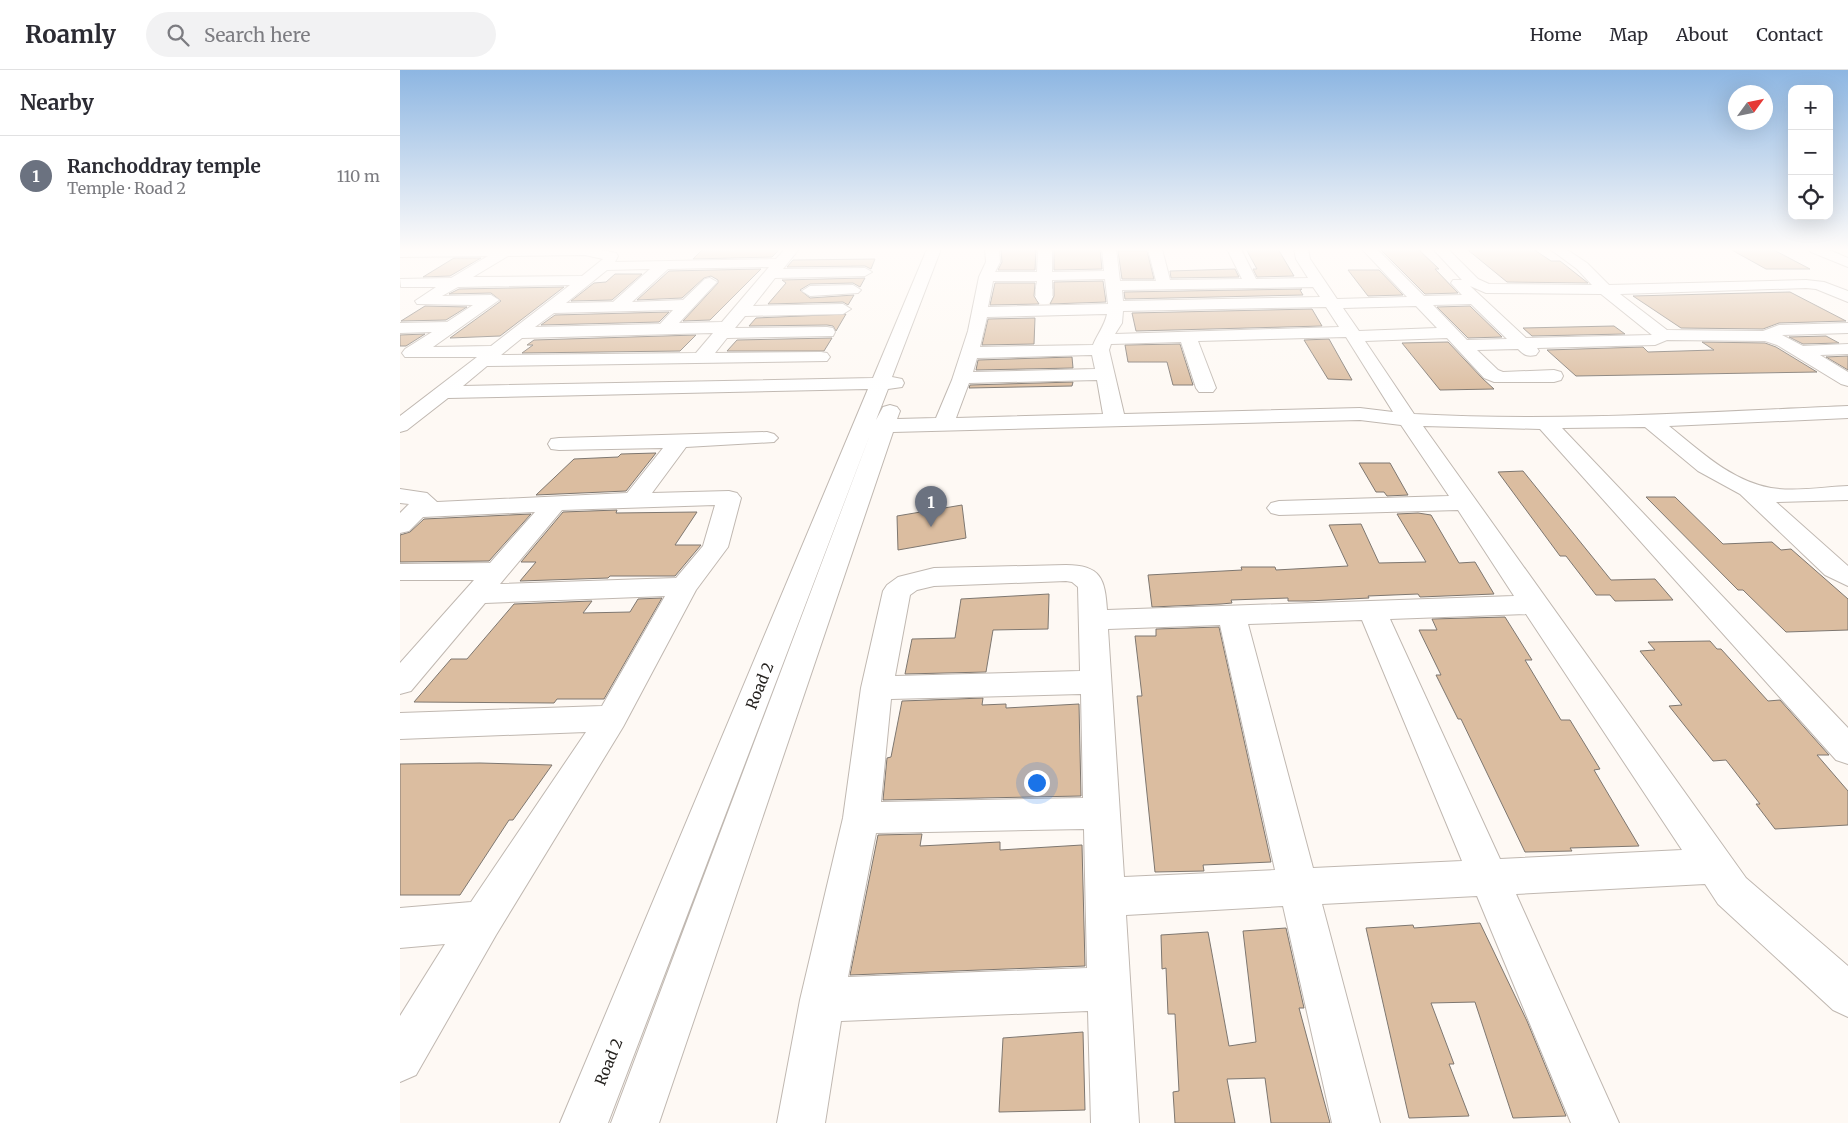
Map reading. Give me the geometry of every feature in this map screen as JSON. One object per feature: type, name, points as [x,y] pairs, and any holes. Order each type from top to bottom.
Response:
[{"type":"street","points":[[400,316],[428,298]]},
{"type":"street","points":[[400,426],[563,298]]},
{"type":"street","points":[[617,307],[627,298]]},
{"type":"street","points":[[664,329],[694,298]]},
{"type":"street","points":[[700,358],[752,298]]},
{"type":"street","name":"Road 2","points":[[635,1123],[917,298]]},
{"type":"street","name":"Road 2","points":[[889,383],[926,298]]},
{"type":"street","points":[[943,425],[962,378],[984,298]]},
{"type":"street","points":[[980,312],[1006,298]]},
{"type":"street","points":[[1041,339],[1042,298]]},
{"type":"street","points":[[1112,298],[1114,323],[1102,345],[1105,374],[1115,421]]},
{"type":"street","points":[[1292,298],[1332,303],[1419,301],[1476,299],[1556,378],[1495,376],[1458,339],[1419,301],[1416,298]]},
{"type":"street","points":[[1329,298],[1408,421],[1732,892],[1848,995]]},
{"type":"street","points":[[1615,298],[1663,335]]},
{"type":"street","points":[[406,353],[451,327],[490,300]]},
{"type":"street","points":[[423,301],[508,300]]},
{"type":"street","points":[[535,300],[556,304],[617,307],[687,305]]},
{"type":"street","points":[[740,311],[842,309]]},
{"type":"street","points":[[400,328],[451,327]]},
{"type":"street","points":[[1766,336],[1779,330],[1848,328]]},
{"type":"street","points":[[520,333],[664,329],[827,332]]},
{"type":"street","points":[[976,331],[995,330]]},
{"type":"street","points":[[970,353],[1041,339],[1102,345],[1188,337],[1353,334],[1522,344],[1655,340],[1663,335],[1766,336],[1783,341],[1848,380]]},
{"type":"street","points":[[1188,337],[1206,388]]},
{"type":"street","points":[[1799,350],[1848,349]]},
{"type":"street","points":[[406,353],[490,356],[820,357]]},
{"type":"street","points":[[962,378],[1105,374]]},
{"type":"street","points":[[444,392],[889,383]]},
{"type":"street","points":[[875,426],[1360,414],[1408,421],[1546,423],[1848,412]]},
{"type":"street","points":[[1649,420],[1718,474],[1747,488],[1771,495],[1847,494]]},
{"type":"street","points":[[1546,423],[1848,750]]},
{"type":"street","name":"Road 2","points":[[584,1123],[875,426]]},
{"type":"street","points":[[559,444],[767,438]]},
{"type":"street","points":[[634,500],[680,441]]},
{"type":"street","points":[[1747,488],[1834,569],[1848,577]]},
{"type":"street","points":[[400,526],[409,503],[554,504],[729,498],[715,547],[684,587],[612,718],[482,921],[400,1059]]},
{"type":"street","points":[[1279,508],[1465,503]]},
{"type":"street","points":[[400,683],[554,504]]},
{"type":"street","points":[[400,572],[497,571]]},
{"type":"street","points":[[801,1123],[822,1000],[861,818],[877,688],[897,591],[908,583],[934,577],[1076,573],[1087,578],[1092,586],[1115,1123]]},
{"type":"street","points":[[477,594],[684,587]]},
{"type":"street","points":[[1094,620],[1535,604]]},
{"type":"street","points":[[1372,610],[1596,1123]]},
{"type":"street","points":[[1232,616],[1356,1123]]},
{"type":"street","points":[[877,688],[1096,682]]},
{"type":"street","points":[[400,726],[612,718]]},
{"type":"street","points":[[861,818],[1102,813]]},
{"type":"street","points":[[1105,897],[1715,866]]},
{"type":"street","points":[[400,928],[482,921]]},
{"type":"street","points":[[822,1000],[1109,989]]},
{"type":"building","points":[[497,298],[549,298],[500,336],[450,338],[501,301]]},
{"type":"building","points":[[575,298],[614,298],[612,300],[571,301]]},
{"type":"building","points":[[639,298],[679,298],[637,300]]},
{"type":"building","points":[[704,298],[732,298],[710,320],[683,321]]},
{"type":"building","points":[[773,298],[852,298],[848,305],[843,302],[768,304]]},
{"type":"building","points":[[992,298],[1035,298],[1039,304],[990,305]]},
{"type":"building","points":[[1053,298],[1105,298],[1106,302],[1050,304]]},
{"type":"building","points":[[1125,298],[1163,298],[1125,299]]},
{"type":"building","points":[[1636,298],[1802,298],[1846,321],[1779,323],[1763,329],[1681,328]]},
{"type":"building","points":[[425,306],[467,307],[446,320],[401,321]]},
{"type":"building","points":[[1470,306],[1502,337],[1468,338],[1437,307]]},
{"type":"building","points":[[1312,309],[1322,326],[1136,331],[1132,313]]},
{"type":"building","points":[[669,312],[659,322],[541,325],[555,315]]},
{"type":"building","points":[[846,314],[836,331],[833,326],[827,325],[749,326],[756,318]]},
{"type":"building","points":[[1035,318],[1034,344],[982,345],[988,319]]},
{"type":"building","points":[[1614,326],[1625,334],[1532,336],[1523,328]]},
{"type":"building","points":[[425,334],[406,346],[400,346],[400,335]]},
{"type":"building","points":[[696,335],[680,351],[522,353],[533,345],[527,345],[534,340]]},
{"type":"building","points":[[1826,336],[1839,343],[1803,344],[1789,337]]},
{"type":"building","points":[[832,338],[824,351],[727,351],[737,340]]},
{"type":"building","points":[[1329,339],[1352,380],[1328,379],[1304,340]]},
{"type":"building","points":[[1448,342],[1494,389],[1440,390],[1402,343]]},
{"type":"building","points":[[1702,342],[1765,343],[1776,347],[1817,372],[1576,376],[1547,350],[1643,347],[1648,352],[1714,350]]},
{"type":"building","points":[[1180,344],[1193,385],[1173,385],[1167,362],[1128,362],[1125,345]]},
{"type":"building","points":[[1848,356],[1848,370],[1826,357]]},
{"type":"building","points":[[1072,357],[1073,368],[976,370],[978,360]]},
{"type":"building","points":[[1073,382],[1072,386],[969,388],[970,385]]},
{"type":"building","points":[[656,453],[626,491],[536,495],[574,459],[618,457],[621,454]]},
{"type":"building","points":[[1359,463],[1390,463],[1408,495],[1387,496],[1384,492],[1376,492]]},
{"type":"building","points":[[1523,471],[1611,580],[1655,579],[1673,600],[1615,601],[1610,595],[1596,595],[1566,556],[1560,556],[1498,472]]},
{"type":"building","points":[[1646,497],[1675,497],[1723,544],[1772,542],[1781,550],[1791,549],[1848,599],[1848,630],[1786,632],[1743,590],[1738,590]]},
{"type":"building","points":[[962,505],[966,538],[898,550],[897,516]]},
{"type":"building","points":[[617,510],[616,513],[697,512],[675,545],[701,545],[675,576],[610,576],[608,578],[520,581],[536,562],[521,562],[563,512]]},
{"type":"building","points":[[1418,513],[1431,515],[1459,563],[1475,562],[1494,594],[1420,597],[1418,594],[1308,601],[1288,601],[1288,598],[1231,600],[1232,603],[1152,607],[1148,575],[1242,570],[1241,567],[1275,567],[1276,570],[1348,566],[1329,525],[1361,524],[1379,563],[1426,562],[1397,514]]},
{"type":"building","points":[[531,514],[489,561],[400,562],[400,535],[410,532],[424,519]]},
{"type":"building","points":[[1049,594],[1048,629],[993,630],[986,672],[905,674],[912,639],[955,638],[961,599]]},
{"type":"building","points":[[662,598],[604,699],[557,699],[554,703],[414,702],[451,659],[467,659],[514,604],[592,601],[583,613],[630,612],[638,599]]},
{"type":"building","points":[[1505,617],[1532,660],[1525,660],[1561,720],[1570,720],[1600,769],[1594,770],[1639,846],[1570,848],[1572,851],[1525,852],[1461,719],[1458,719],[1436,675],[1441,675],[1419,630],[1437,630],[1432,619]]},
{"type":"building","points":[[1219,627],[1271,862],[1203,865],[1204,871],[1155,872],[1137,696],[1142,696],[1135,636],[1156,636],[1156,629]]},
{"type":"building","points":[[1710,641],[1717,649],[1721,649],[1768,701],[1780,700],[1829,755],[1817,755],[1848,791],[1848,825],[1775,829],[1756,804],[1760,804],[1726,760],[1713,761],[1669,706],[1682,705],[1640,651],[1655,650],[1648,642]]},
{"type":"building","points":[[983,698],[982,705],[1006,704],[1006,708],[1079,704],[1081,796],[883,800],[887,758],[891,757],[902,701]]},
{"type":"building","points":[[480,763],[552,765],[513,820],[509,820],[460,895],[400,895],[400,764]]},
{"type":"building","points":[[922,834],[920,846],[1000,842],[1000,850],[1082,845],[1085,966],[850,975],[878,835]]},
{"type":"building","points":[[1480,923],[1527,1021],[1566,1116],[1513,1118],[1475,1002],[1431,1003],[1454,1064],[1449,1064],[1469,1116],[1409,1118],[1366,928],[1413,925],[1414,928]]},
{"type":"building","points":[[1286,928],[1304,1008],[1299,1008],[1330,1123],[1271,1123],[1265,1078],[1227,1079],[1235,1123],[1175,1123],[1173,1092],[1179,1091],[1175,1014],[1168,1014],[1166,968],[1162,969],[1161,935],[1208,932],[1229,1046],[1256,1042],[1243,931]]},
{"type":"building","points":[[1083,1032],[1085,1110],[999,1112],[1003,1038]]},
{"type":"place","name":"Ranchoddray temple","points":[[931,527]]}]
